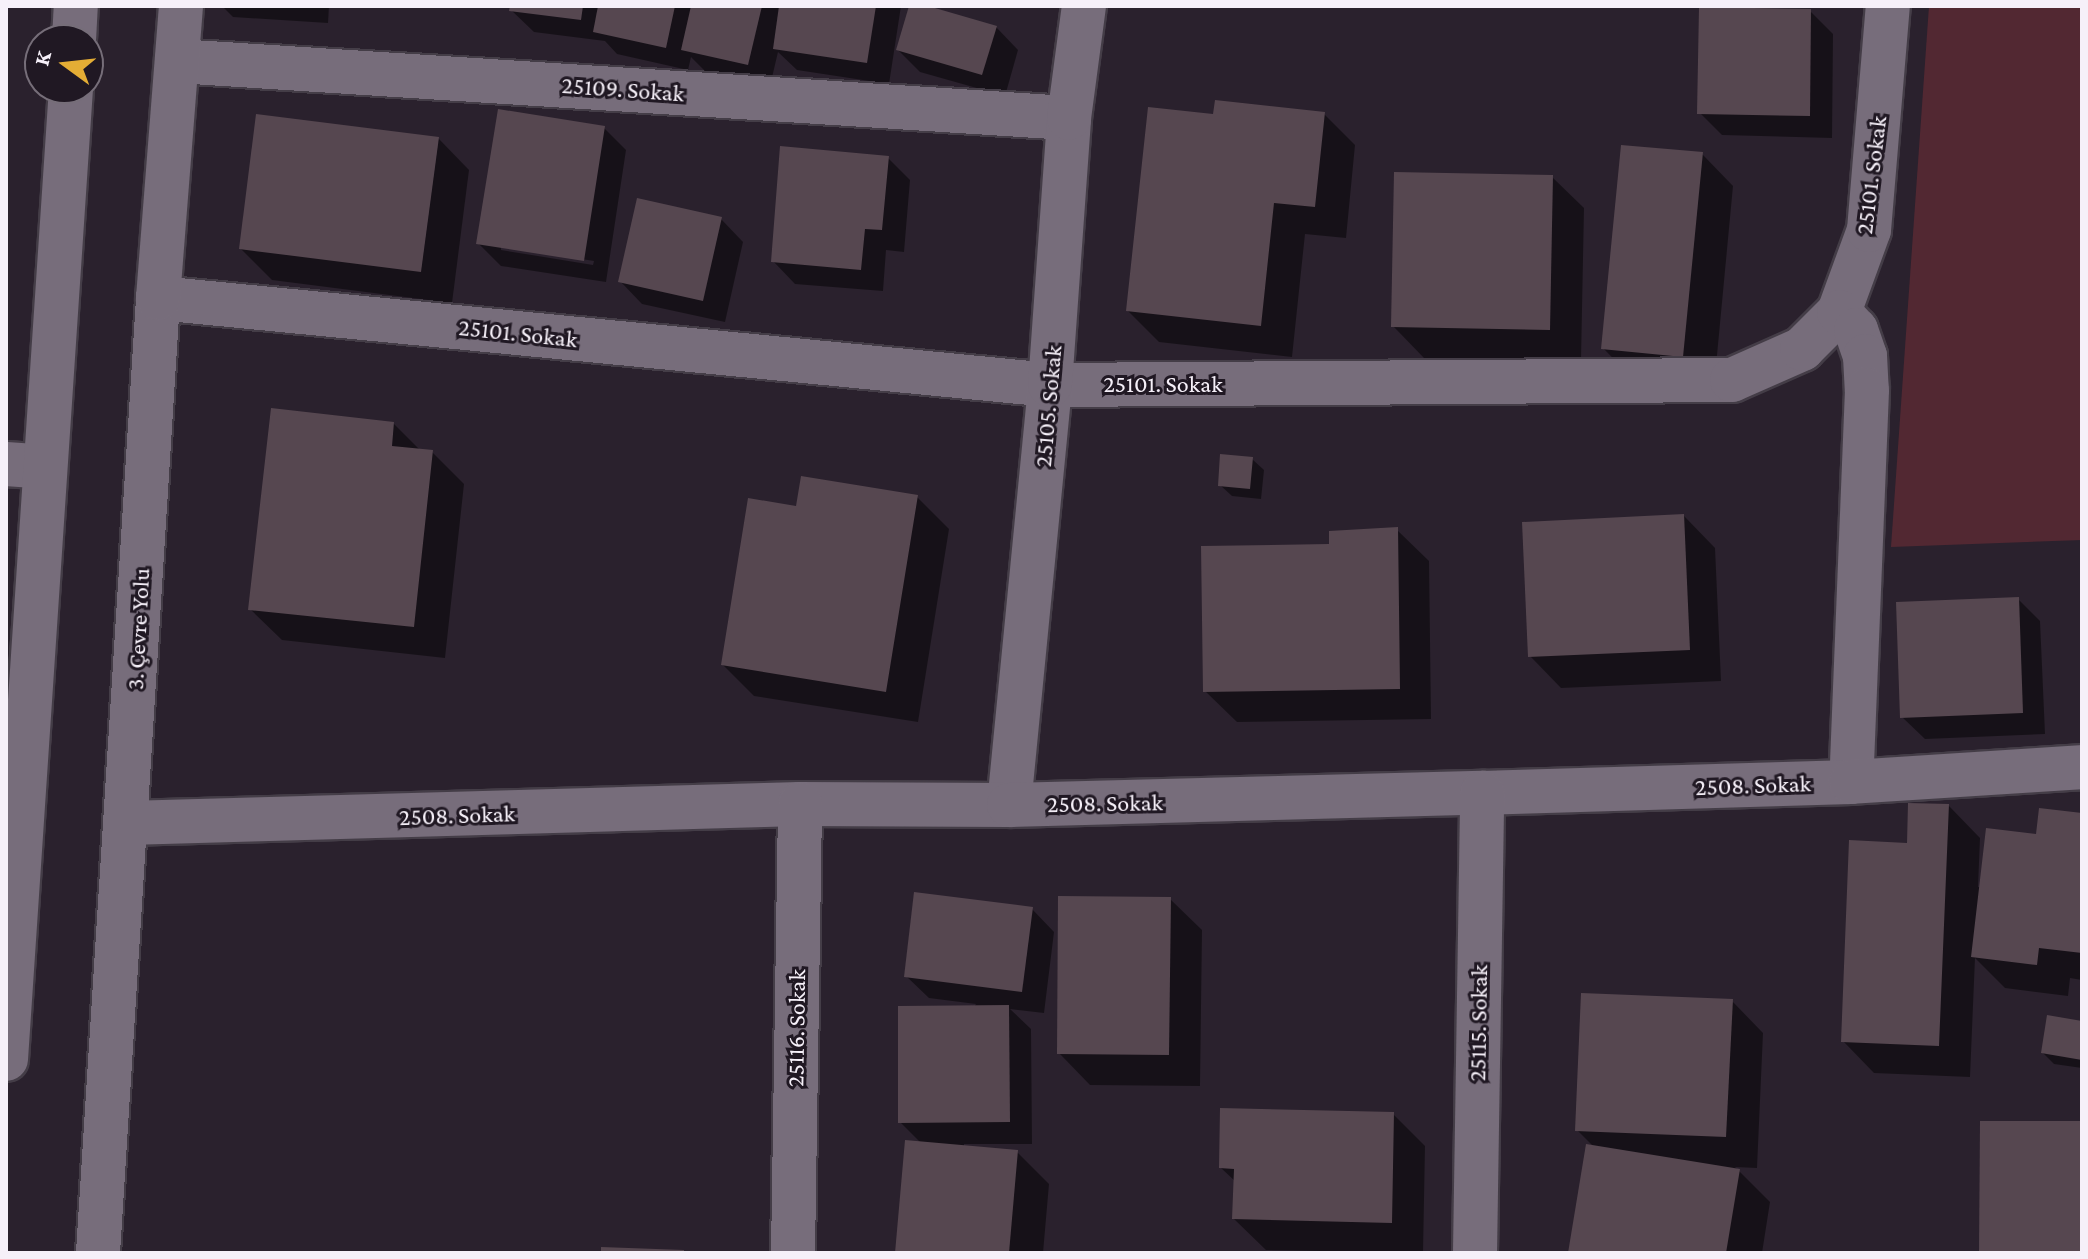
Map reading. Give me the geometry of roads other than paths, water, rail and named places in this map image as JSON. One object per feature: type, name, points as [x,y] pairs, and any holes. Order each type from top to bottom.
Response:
[{"type":"street","name":"3. Çevre Yolu","points":[[98,1253],[158,298],[181,6]]},
{"type":"street","name":"25105. Sokak","points":[[1009,805],[1050,385],[1069,118],[1084,6]]},
{"type":"street","name":"25101. Sokak","points":[[158,298],[1050,385],[1732,380],[1802,349],[1839,312],[1869,230],[1888,6]]},
{"type":"street","name":"25109. Sokak","points":[[177,61],[1069,118]]},
{"type":"street","points":[[6,1059],[26,465],[69,104]]},
{"type":"street","points":[[1839,312],[1856,330],[1865,356],[1867,390],[1851,782]]},
{"type":"street","name":"2508. Sokak","points":[[127,823],[800,804],[1009,805],[1482,793],[1851,782],[2082,767]]},
{"type":"street","name":"25115. Sokak","points":[[1475,1253],[1482,793]]},
{"type":"street","name":"25116. Sokak","points":[[793,1253],[800,804]]}]
